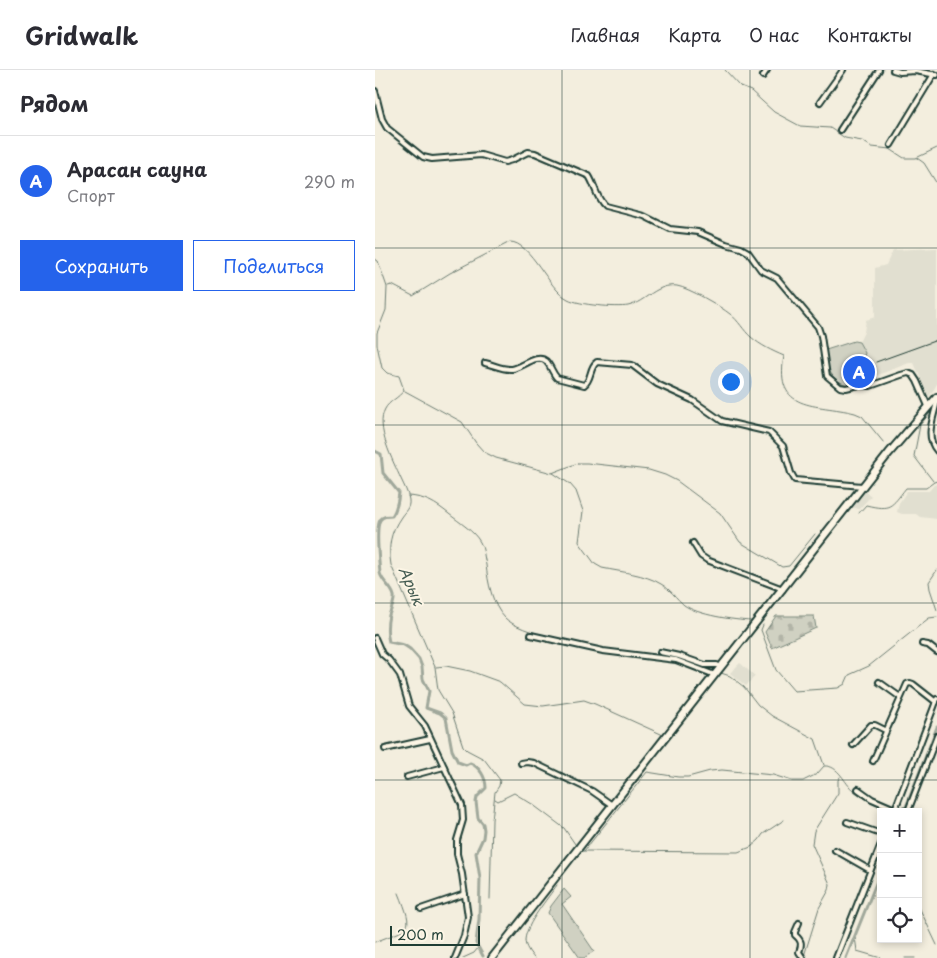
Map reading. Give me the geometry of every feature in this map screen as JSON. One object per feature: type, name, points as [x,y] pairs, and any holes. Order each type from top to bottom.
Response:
[{"type":"highway","points":[[492,958],[864,486],[937,397]]},
{"type":"street","points":[[763,76],[767,70]]},
{"type":"street","points":[[820,102],[843,70]]},
{"type":"street","points":[[840,130],[879,70]]},
{"type":"street","points":[[891,145],[935,74],[893,70]]},
{"type":"street","points":[[375,91],[382,119],[387,128],[423,157],[432,159],[481,154],[505,162],[528,152],[535,153],[589,176],[600,202],[605,206],[644,216],[670,229],[698,232],[749,252],[761,270],[777,278],[818,327],[827,376],[840,387],[846,388],[859,385],[871,386],[901,375],[913,375],[928,406]]},
{"type":"street","points":[[485,363],[509,369],[532,360],[542,359],[546,361],[557,378],[581,385],[587,384],[593,366],[597,362],[632,365],[657,384],[692,400],[722,421],[738,426],[761,429],[771,433],[783,446],[791,473],[797,481],[864,486]]},
{"type":"street","points":[[937,401],[930,432],[937,451]]},
{"type":"street","points":[[693,543],[701,556],[707,560],[783,589]]},
{"type":"street","points":[[531,635],[603,651],[673,660],[715,675]]},
{"type":"street","points":[[375,638],[382,654],[400,675],[409,706],[425,726],[462,805],[463,820],[457,840],[457,854],[468,912],[467,922],[455,958]]},
{"type":"street","points":[[922,644],[929,645],[937,652]]},
{"type":"street","points":[[660,652],[705,665],[721,667]]},
{"type":"street","points":[[879,682],[900,697]]},
{"type":"street","points":[[873,761],[885,730],[907,684],[909,683],[936,700],[897,808]]},
{"type":"street","points":[[853,745],[871,725],[885,730]]},
{"type":"street","points":[[909,808],[937,736]]},
{"type":"street","points":[[385,749],[430,739]]},
{"type":"street","points":[[521,764],[527,762],[534,763],[592,791],[612,805]]},
{"type":"street","points":[[407,777],[444,767]]},
{"type":"street","points":[[858,789],[890,808]]},
{"type":"street","points":[[847,822],[877,833]]},
{"type":"street","points":[[835,850],[870,870]]},
{"type":"street","points":[[836,958],[877,853]]},
{"type":"street","points":[[421,910],[465,894]]},
{"type":"street","points":[[799,923],[795,935],[801,939],[802,943],[799,952],[803,958]]},
{"type":"shaded area","points":[[937,248],[937,384],[929,397],[914,363],[909,363],[875,376],[874,372],[865,368],[862,362],[865,353],[859,342],[864,332],[866,320],[875,317],[875,268],[886,265],[893,250]]},
{"type":"shaded area","points":[[937,484],[937,519],[897,512],[899,503],[907,491],[929,491]]},
{"type":"shaded area","points":[[864,490],[871,496],[859,509],[852,507]]},
{"type":"shaded area","points":[[740,663],[755,676],[746,686],[730,673]]},
{"type":"green space","points":[[854,341],[859,342],[865,353],[862,362],[865,368],[874,372],[877,382],[857,382],[847,385],[836,379],[830,372],[826,350]]},
{"type":"green space","points":[[776,616],[814,616],[816,628],[772,648],[765,632]]},
{"type":"green space","points":[[564,889],[571,897],[562,904],[594,951],[584,958],[580,958],[548,913]]},
{"type":"waterway","points":[[725,70],[741,87],[751,91],[774,112],[800,126],[830,128],[845,138],[862,141],[872,147],[890,149],[904,158],[916,158],[937,148]]},
{"type":"waterway","points":[[917,158],[924,163],[937,184]]},
{"type":"waterway","points":[[388,286],[392,285],[413,296],[450,273],[510,242],[518,244],[532,257],[561,294],[568,299],[580,303],[598,306],[628,306],[663,287],[682,287],[725,311],[755,340],[766,348],[784,356],[783,374],[785,388],[792,396],[812,406],[840,410],[862,416],[884,443]]},
{"type":"waterway","name":"Арык","points":[[375,259],[378,261],[387,287],[386,310],[377,333],[377,345],[382,368],[387,373],[399,376],[404,390],[387,406],[382,416],[386,444],[409,500],[408,507],[392,534],[390,546],[391,565],[435,667],[438,690],[452,713],[463,746],[484,759],[500,780],[495,792],[492,820],[490,899]]},
{"type":"waterway","points":[[405,391],[462,422],[484,452],[496,458],[552,473],[578,463],[587,463],[649,470],[665,475],[677,481],[720,513],[740,542],[782,567],[789,566],[815,534]]},
{"type":"waterway","points":[[930,413],[920,425],[914,456],[933,481]]},
{"type":"waterway","points":[[375,451],[381,454],[383,473],[399,493],[394,513],[392,516],[380,520],[378,530],[380,573],[394,596],[388,622],[389,642],[404,645],[419,659],[423,679],[429,691],[426,708],[440,713],[446,718],[452,750],[458,762],[466,765],[470,763],[477,767],[482,773],[486,784],[486,788],[477,797],[476,802],[478,818],[483,824],[484,830],[483,838],[476,853],[480,878],[479,919],[476,943],[483,956]]},
{"type":"waterway","points":[[553,473],[570,484],[576,491],[583,511],[579,542],[595,564],[602,568],[633,574],[655,581],[667,588],[684,605],[698,612],[751,621]]},
{"type":"waterway","points":[[859,513],[866,505],[881,508],[890,506],[906,488],[926,488],[937,481]]},
{"type":"waterway","points":[[408,496],[425,499],[435,504],[474,534],[483,550],[491,593],[497,607],[505,618],[524,629],[603,649]]},
{"type":"waterway","points":[[937,570],[929,582],[937,610]]},
{"type":"waterway","points":[[763,625],[761,630],[776,670],[794,691],[838,688],[845,684],[849,675],[869,666],[929,618],[937,617]]},
{"type":"waterway","points":[[609,650],[672,657],[711,670]]},
{"type":"waterway","points":[[436,667],[446,666],[470,671],[500,682],[525,704],[543,706],[584,700],[661,734]]},
{"type":"waterway","points":[[721,673],[730,676],[744,687],[758,705],[772,716],[815,739],[824,765]]},
{"type":"waterway","points":[[906,808],[937,727]]},
{"type":"waterway","points":[[584,851],[647,772],[688,777],[722,770],[773,775],[792,781],[803,781],[817,774],[824,766],[829,766],[834,768],[850,788],[858,794],[887,808]]},
{"type":"waterway","points":[[804,956],[819,908],[829,890],[830,884],[812,844],[814,831],[838,793],[838,780],[840,777]]},
{"type":"waterway","points":[[495,799],[498,801],[514,793],[564,828],[575,844]]},
{"type":"waterway","points":[[900,808],[906,806]]},
{"type":"waterway","points":[[582,851],[738,852],[751,847],[763,834],[784,820]]},
{"type":"waterway","points":[[846,958],[877,881]]},
{"type":"waterway","points":[[534,958],[526,945],[526,934],[538,911],[557,885]]},
{"type":"waterway","points":[[375,942],[396,934],[407,927],[407,915],[399,893]]},
{"type":"waterway","points":[[922,913],[937,945]]},
{"type":"waterway","points":[[855,937],[857,951],[881,958]]},
{"type":"waterway","points":[[463,958],[474,953],[478,948]]},
{"type":"waterway","points":[[905,958],[915,958]]},
{"type":"railway","points":[[876,362],[937,340]]},
{"type":"place","name":"Арасан сауна","points":[[859,372]]}]
